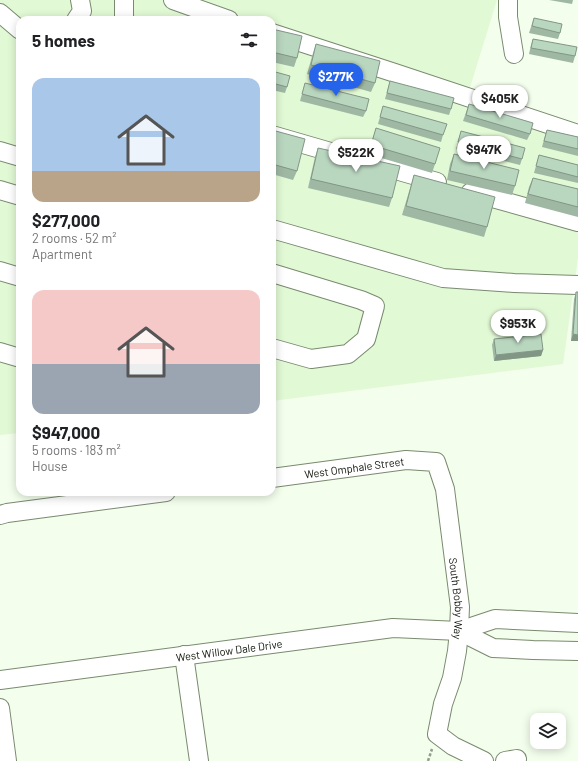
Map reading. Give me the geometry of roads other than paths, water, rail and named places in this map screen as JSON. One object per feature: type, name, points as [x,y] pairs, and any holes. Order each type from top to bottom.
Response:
[{"type":"street","points":[[79,16],[82,11],[80,0]]},
{"type":"street","points":[[124,0],[124,16]]},
{"type":"street","points":[[172,0],[218,16]]},
{"type":"street","points":[[508,0],[508,17],[514,54]]},
{"type":"street","points":[[0,13],[16,27]]},
{"type":"street","points":[[276,34],[578,134]]},
{"type":"street","points":[[276,136],[578,222]]},
{"type":"street","points":[[0,151],[16,156]]},
{"type":"street","points":[[0,190],[16,195]]},
{"type":"street","points":[[276,230],[443,278],[578,285]]},
{"type":"street","points":[[0,271],[16,276]]},
{"type":"street","points":[[276,274],[361,300],[375,306],[366,339],[348,354],[312,359],[276,349]]},
{"type":"street","points":[[0,352],[16,357]]},
{"type":"street","name":"West Omphale Street","points":[[276,477],[406,460],[436,462]]},
{"type":"street","name":"South Bobby Way","points":[[436,462],[445,489],[460,608],[457,651],[452,678],[443,704],[437,734],[453,746],[484,761]]},
{"type":"street","points":[[0,515],[136,496]]},
{"type":"street","name":"West Willow Dale Drive","points":[[0,680],[393,628],[459,631],[495,619],[578,623]]},
{"type":"street","name":"West Willow Dale Drive","points":[[459,631],[493,648],[578,651]]},
{"type":"street","points":[[184,655],[199,761]]},
{"type":"street","points":[[0,708],[6,761]]}]
